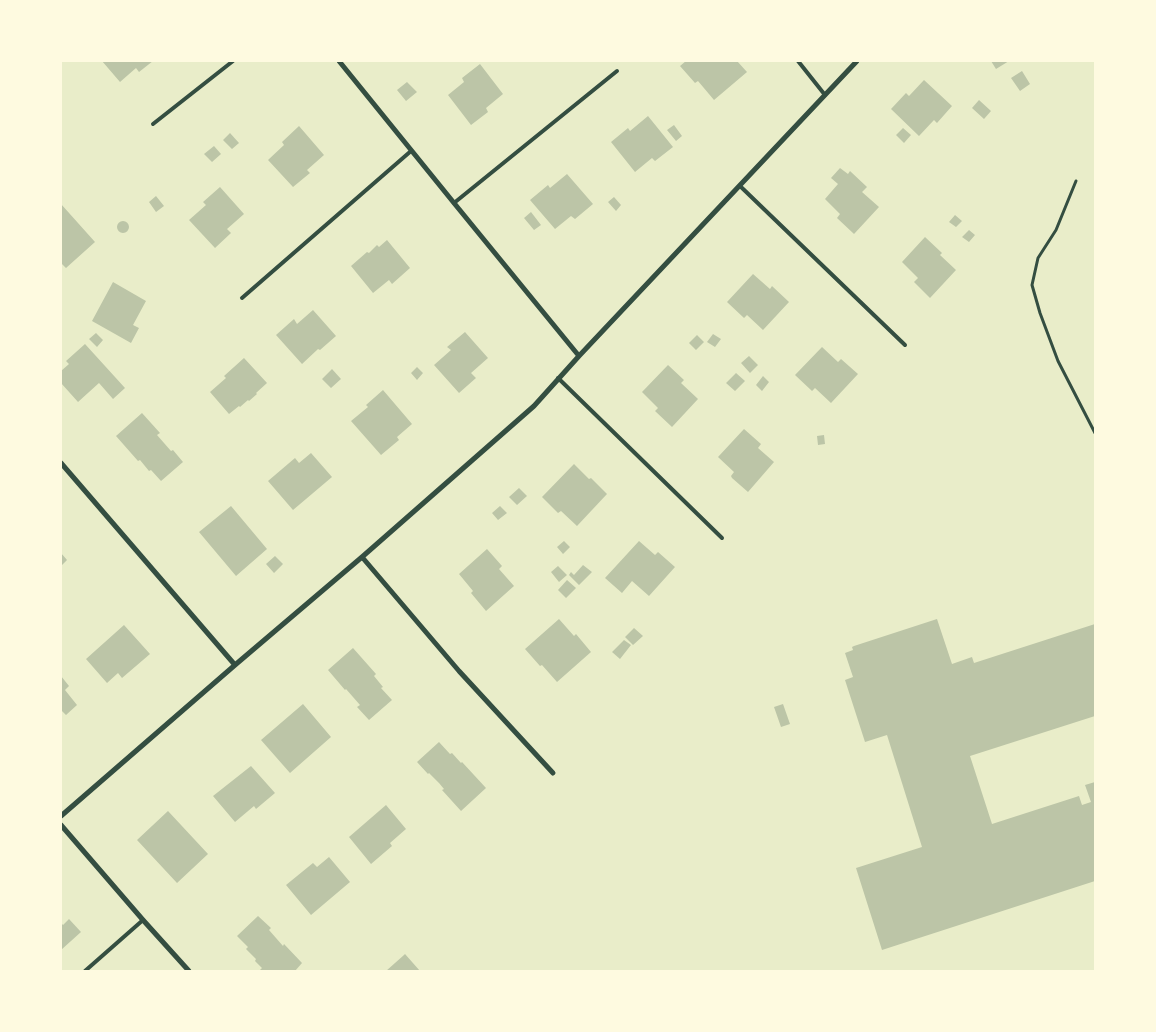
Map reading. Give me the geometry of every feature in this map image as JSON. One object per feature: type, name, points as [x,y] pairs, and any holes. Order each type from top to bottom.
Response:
[{"type":"street","points":[[339,61],[579,356]]},
{"type":"street","points":[[61,816],[534,406],[558,378],[857,61]]},
{"type":"street","points":[[61,463],[235,665]]},
{"type":"street","points":[[362,557],[459,671],[553,773]]},
{"type":"street","points":[[61,825],[189,971]]},
{"type":"lane","points":[[154,124],[233,61]]},
{"type":"lane","points":[[798,61],[825,95]]},
{"type":"lane","points":[[454,204],[617,71]]},
{"type":"lane","points":[[242,298],[411,151]]},
{"type":"lane","points":[[740,186],[906,345]]},
{"type":"lane","points":[[558,378],[722,538]]},
{"type":"lane","points":[[85,971],[143,920]]},
{"type":"path","points":[[1076,181],[1056,230],[1038,258],[1032,285],[1058,361],[1095,433]]},
{"type":"building","points":[[102,61],[153,61],[139,72],[136,68],[120,82]]},
{"type":"building","points":[[686,61],[737,61],[747,72],[714,100],[698,81],[695,83],[680,66]]},
{"type":"building","points":[[991,61],[1009,61],[996,69]]},
{"type":"building","points":[[480,64],[503,94],[486,108],[488,112],[471,125],[448,95],[464,82],[462,78]]},
{"type":"building","points":[[1022,71],[1030,84],[1020,91],[1011,78]]},
{"type":"building","points":[[924,80],[952,106],[937,123],[934,120],[919,136],[891,109],[906,93],[909,96]]},
{"type":"building","points":[[407,82],[417,92],[406,101],[397,90]]},
{"type":"building","points":[[979,100],[991,111],[984,119],[972,108]]},
{"type":"building","points":[[648,116],[673,147],[655,161],[652,158],[635,172],[611,142],[628,128],[630,131]]},
{"type":"building","points":[[674,125],[682,136],[676,141],[667,130]]},
{"type":"building","points":[[299,126],[324,155],[307,170],[310,173],[293,187],[268,160],[284,145],[282,142]]},
{"type":"building","points":[[903,128],[911,135],[904,143],[896,135]]},
{"type":"building","points":[[230,133],[239,143],[232,149],[223,140]]},
{"type":"building","points":[[214,146],[221,154],[212,162],[204,154]]},
{"type":"building","points":[[840,168],[848,174],[850,171],[867,187],[862,192],[879,207],[854,234],[837,218],[840,214],[825,199],[838,184],[831,178]]},
{"type":"building","points":[[567,174],[593,204],[575,219],[571,216],[555,229],[530,200],[548,185],[550,188]]},
{"type":"building","points":[[220,187],[244,214],[227,229],[231,233],[215,248],[189,220],[206,205],[203,202]]},
{"type":"building","points":[[156,196],[164,206],[156,212],[149,202]]},
{"type":"building","points":[[614,197],[621,205],[616,211],[608,202]]},
{"type":"building","points":[[61,204],[95,242],[66,268],[61,263]]},
{"type":"building","points":[[531,212],[541,225],[534,230],[524,218]]},
{"type":"building","points":[[955,215],[962,221],[956,227],[949,222]]},
{"type":"building","points":[[121,221],[125,221],[129,227],[125,233],[121,233],[117,229],[117,225]]},
{"type":"building","points":[[969,230],[975,235],[969,242],[962,237]]},
{"type":"building","points":[[925,237],[956,270],[930,298],[914,282],[918,278],[902,262]]},
{"type":"building","points":[[387,240],[410,268],[392,284],[389,280],[373,293],[351,266],[367,252],[369,253],[377,245],[379,247]]},
{"type":"building","points":[[753,274],[770,289],[772,286],[789,302],[763,330],[747,315],[744,318],[727,302]]},
{"type":"building","points":[[113,282],[146,301],[133,325],[139,328],[131,343],[92,321]]},
{"type":"building","points":[[313,310],[336,336],[302,364],[276,335],[294,319],[297,324]]},
{"type":"building","points":[[465,332],[488,358],[471,373],[476,378],[459,393],[434,365],[451,350],[447,347]]},
{"type":"building","points":[[96,333],[103,340],[97,347],[89,339]]},
{"type":"building","points":[[713,334],[721,339],[715,347],[707,342]]},
{"type":"building","points":[[697,335],[704,342],[696,350],[689,343]]},
{"type":"building","points":[[85,344],[125,388],[113,399],[99,383],[78,402],[61,383],[61,371],[69,364],[66,361]]},
{"type":"building","points":[[822,347],[838,362],[841,359],[858,374],[831,403],[815,388],[812,391],[795,375]]},
{"type":"building","points":[[749,356],[758,365],[750,373],[741,363]]},
{"type":"building","points":[[244,358],[267,383],[249,401],[229,414],[210,392]]},
{"type":"building","points":[[668,365],[684,380],[681,383],[698,399],[672,427],[655,411],[658,408],[642,392]]},
{"type":"building","points":[[417,367],[423,373],[417,380],[411,373]]},
{"type":"building","points":[[332,369],[341,379],[331,388],[322,379]]},
{"type":"building","points":[[736,373],[745,381],[735,391],[726,383]]},
{"type":"building","points":[[763,376],[769,382],[762,391],[756,385]]},
{"type":"building","points":[[383,390],[412,424],[397,437],[399,440],[381,455],[351,421],[368,407],[366,405]]},
{"type":"building","points":[[142,413],[160,433],[157,435],[183,462],[161,481],[140,460],[138,461],[116,436]]},
{"type":"building","points":[[744,429],[761,444],[758,448],[774,462],[748,492],[732,478],[731,476],[734,472],[718,457]]},
{"type":"building","points":[[824,435],[825,444],[818,445],[817,436]]},
{"type":"building","points":[[311,453],[332,477],[293,510],[268,481],[295,458],[299,463]]},
{"type":"building","points":[[574,464],[607,494],[577,526],[561,511],[558,513],[542,497]]},
{"type":"building","points":[[519,488],[527,496],[517,505],[509,497]]},
{"type":"building","points":[[231,506],[267,549],[236,576],[199,532]]},
{"type":"building","points":[[500,506],[507,513],[498,520],[492,513]]},
{"type":"building","points":[[564,541],[570,547],[563,554],[557,547]]},
{"type":"building","points":[[639,541],[655,555],[658,552],[675,567],[649,596],[632,581],[622,593],[605,578]]},
{"type":"building","points":[[487,549],[502,566],[499,569],[514,586],[486,611],[471,593],[473,591],[459,574]]},
{"type":"building","points":[[61,553],[67,560],[61,566]]},
{"type":"building","points":[[275,556],[283,564],[274,573],[266,564]]},
{"type":"building","points":[[583,565],[592,572],[579,585],[569,575],[571,572],[574,575]]},
{"type":"building","points":[[558,566],[567,575],[559,582],[551,572]]},
{"type":"building","points":[[567,580],[576,588],[566,598],[558,590]]},
{"type":"building","points":[[559,619],[574,636],[576,634],[591,652],[557,682],[525,649]]},
{"type":"building","points":[[937,619],[952,664],[972,657],[974,663],[1095,624],[1095,716],[970,756],[992,824],[1079,796],[1082,805],[1091,802],[1085,785],[1095,782],[1095,881],[882,950],[856,868],[922,847],[887,735],[865,742],[845,680],[853,677],[845,653],[853,650],[852,647],[854,646]]},
{"type":"building","points":[[124,625],[150,654],[122,678],[118,673],[107,683],[86,659]]},
{"type":"building","points":[[634,628],[643,636],[633,645],[625,637]]},
{"type":"building","points":[[624,640],[631,645],[620,659],[612,652]]},
{"type":"building","points":[[353,648],[376,674],[374,676],[383,687],[381,688],[392,700],[369,720],[357,707],[360,705],[328,670]]},
{"type":"building","points":[[61,676],[69,686],[65,690],[77,705],[66,715],[61,710]]},
{"type":"building","points":[[303,704],[331,737],[290,773],[261,740]]},
{"type":"building","points":[[783,704],[790,724],[781,727],[774,707]]},
{"type":"building","points":[[439,742],[450,754],[452,753],[462,762],[486,788],[461,811],[442,790],[444,789],[439,783],[417,762]]},
{"type":"building","points":[[251,766],[275,793],[256,809],[254,806],[235,822],[213,796]]},
{"type":"building","points":[[386,805],[406,829],[390,843],[392,846],[371,864],[349,837]]},
{"type":"building","points":[[168,811],[208,854],[177,883],[137,840]]},
{"type":"building","points":[[329,857],[350,882],[311,915],[286,885],[313,863],[317,867]]},
{"type":"building","points":[[258,916],[271,928],[269,930],[283,946],[284,944],[302,963],[295,971],[261,971],[262,968],[255,961],[256,959],[246,949],[248,947],[237,936]]},
{"type":"building","points":[[69,919],[81,932],[61,950],[61,923],[63,925]]},
{"type":"building","points":[[404,955],[420,971],[386,971]]}]
